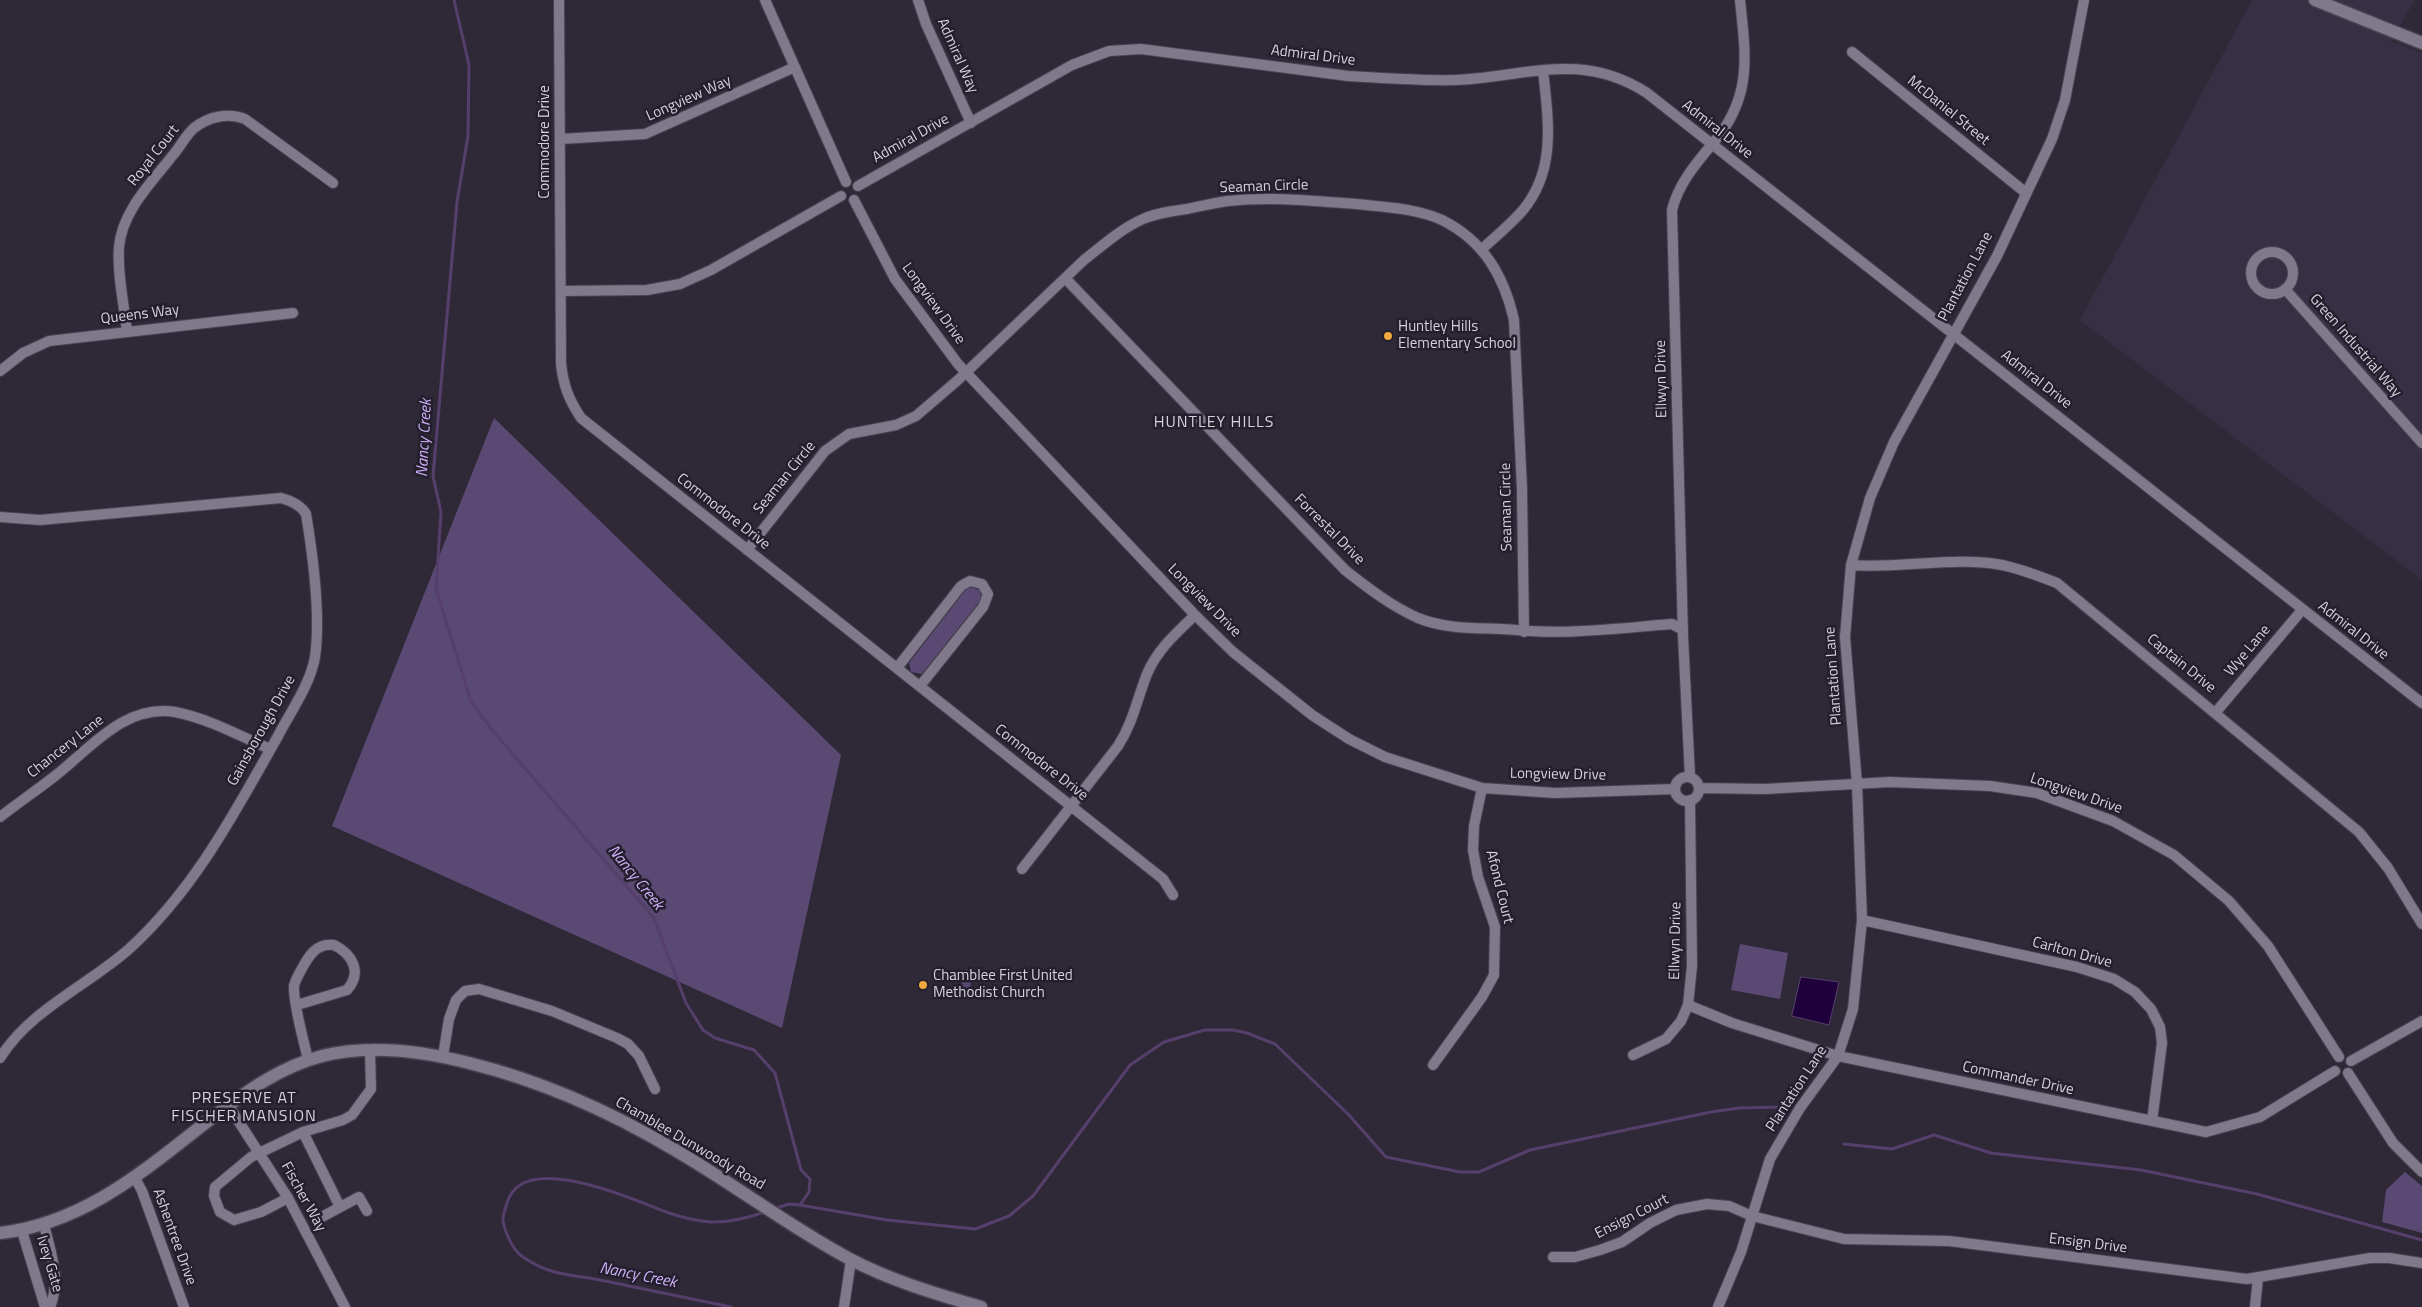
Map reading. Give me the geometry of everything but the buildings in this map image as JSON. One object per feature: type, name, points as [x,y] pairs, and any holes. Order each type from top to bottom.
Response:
[{"type":"street","name":"Commodore Drive","points":[[559,0],[563,383],[572,404],[581,418],[1163,879],[1173,895]]},
{"type":"street","points":[[765,0],[846,182]]},
{"type":"street","name":"Admiral Way","points":[[918,0],[926,24],[971,123]]},
{"type":"street","name":"Ellwyn Drive","points":[[1690,777],[1683,630],[1672,210],[1676,193],[1730,118],[1742,90],[1746,60],[1740,0]]},
{"type":"street","name":"Plantation Lane","points":[[1718,1307],[1741,1252],[1770,1159],[1800,1108],[1838,1056],[1853,1008],[1862,920],[1857,784],[1845,638],[1851,565],[1870,498],[1894,442],[1997,256],[2052,138],[2065,100],[2084,0]]},
{"type":"street","points":[[2315,0],[2422,43]]},
{"type":"street","name":"Admiral Drive","points":[[858,186],[1072,65],[1096,55],[1126,50],[1141,49],[1381,78],[1455,80],[1543,70],[1588,69],[1614,76],[1647,93],[2422,703]]},
{"type":"street","name":"McDaniel Street","points":[[1852,52],[2026,194]]},
{"type":"street","name":"Longview Way","points":[[560,140],[645,134],[795,67]]},
{"type":"street","points":[[1481,250],[1523,210],[1539,185],[1548,154],[1549,125],[1543,70]]},
{"type":"street","name":"Royal Court","points":[[127,331],[120,268],[119,247],[122,231],[135,203],[194,128],[216,117],[236,116],[245,119],[334,183]]},
{"type":"street","points":[[846,182],[853,182],[858,186],[859,192],[854,200],[848,200],[841,196],[841,186],[846,182]]},
{"type":"street","points":[[561,291],[648,290],[680,284],[711,270],[841,196]]},
{"type":"street","name":"Longview Drive","points":[[854,200],[895,279],[940,342],[966,372],[1195,615],[1233,652],[1312,716],[1349,739],[1385,757],[1482,788],[1555,793],[1675,788]]},
{"type":"street","name":"Seaman Circle","points":[[747,550],[824,452],[831,446],[855,432],[906,422],[933,404],[1065,278],[1106,243],[1141,220],[1158,214],[1229,201],[1307,200],[1406,210],[1443,221],[1481,250],[1501,277],[1508,293],[1514,320],[1522,489],[1524,632]]},
{"type":"street","points":[[2274,252],[2287,258],[2291,264],[2292,277],[2286,289],[2266,294],[2255,286],[2250,272],[2255,259],[2260,254],[2274,252]]},
{"type":"street","name":"Forrestal Drive","points":[[1065,278],[1353,576],[1391,604],[1420,618],[1442,625],[1467,629],[1524,632],[1582,631],[1672,624],[1683,630]]},
{"type":"street","name":"Green Industrial Way","points":[[2286,289],[2422,444]]},
{"type":"street","name":"Queens Way","points":[[0,371],[23,353],[49,341],[293,313]]},
{"type":"street","name":"Gainsborough Drive","points":[[0,517],[40,520],[281,498],[303,508],[306,514],[317,632],[314,659],[303,689],[198,871],[166,911],[109,966],[27,1026],[0,1058]]},
{"type":"street","name":"Captain Drive","points":[[1851,565],[1973,563],[2001,565],[2025,571],[2057,583],[2216,712],[2359,832],[2388,868],[2422,924]]},
{"type":"street","points":[[897,668],[961,586],[970,581],[982,584],[988,594],[983,606],[920,686]]},
{"type":"street","name":"Wye Lane","points":[[2216,712],[2302,610]]},
{"type":"street","points":[[1022,870],[1125,736],[1155,659],[1174,635],[1195,615]]},
{"type":"street","name":"Chancery Lane","points":[[0,816],[56,775],[103,733],[125,721],[147,714],[159,712],[185,715],[270,749]]},
{"type":"street","points":[[1690,777],[1696,781],[1699,788],[1696,796],[1690,800],[1679,798],[1675,788],[1678,780],[1690,777]]},
{"type":"street","name":"Longview Drive","points":[[1699,788],[1764,789],[1942,782],[1990,786],[2037,793],[2113,821],[2143,837],[2181,862],[2224,896],[2268,946],[2339,1057]]},
{"type":"street","name":"Afond Court","points":[[1433,1065],[1482,997],[1494,975],[1495,927],[1478,876],[1474,850],[1474,826],[1482,788]]},
{"type":"street","name":"Ellwyn Drive","points":[[1633,1055],[1666,1039],[1681,1021],[1688,1006],[1692,966],[1690,800]]},
{"type":"street","name":"Carlton Drive","points":[[1862,920],[2077,967],[2114,979],[2135,992],[2150,1009],[2157,1021],[2162,1043],[2152,1121]]},
{"type":"street","points":[[297,1005],[347,990],[354,979],[355,971],[350,956],[334,945],[327,944],[314,950],[295,981],[294,987],[297,1005],[308,1060]]},
{"type":"street","points":[[443,1056],[449,1018],[456,1000],[465,991],[478,989],[552,1011],[628,1044],[639,1056],[655,1089]]},
{"type":"street","name":"Commander Drive","points":[[1688,1006],[1732,1023],[1838,1056],[2206,1132],[2260,1117],[2335,1071]]},
{"type":"street","points":[[2351,1061],[2422,1021]]},
{"type":"street","points":[[288,1198],[261,1212],[242,1219],[232,1220],[220,1212],[214,1196],[218,1183],[259,1152],[303,1132],[343,1120],[352,1115],[371,1089],[370,1050]]},
{"type":"street","name":"Chamblee Dunwoody Road","points":[[0,1234],[44,1225],[92,1205],[135,1178],[228,1105],[268,1078],[308,1060],[336,1053],[370,1050],[413,1052],[443,1056],[503,1072],[582,1102],[652,1137],[851,1260],[896,1279],[981,1307]]},
{"type":"street","points":[[2339,1057],[2347,1057],[2351,1061],[2352,1069],[2348,1073],[2343,1075],[2335,1071],[2335,1062],[2339,1057]]},
{"type":"street","points":[[2348,1073],[2393,1143],[2422,1172]]},
{"type":"street","name":"Fischer Way","points":[[228,1105],[288,1198],[345,1307]]},
{"type":"street","points":[[303,1132],[340,1207]]},
{"type":"street","name":"Ashentree Drive","points":[[135,1178],[142,1191],[184,1307]]},
{"type":"street","points":[[318,1219],[359,1197],[366,1211]]},
{"type":"street","name":"Ensign Court","points":[[1553,1256],[1575,1257],[1600,1250],[1622,1242],[1650,1223],[1676,1210],[1692,1206],[1707,1204],[1729,1206],[1752,1216]]},
{"type":"street","name":"Ensign Drive","points":[[1752,1216],[1844,1239],[1949,1241],[2095,1260],[2258,1278],[2370,1258],[2389,1258],[2422,1263]]},
{"type":"street","name":"Ivey Gate","points":[[44,1225],[56,1288],[50,1307]]},
{"type":"street","name":"Ivey Gate","points":[[22,1231],[46,1307]]},
{"type":"street","points":[[845,1302],[851,1260]]},
{"type":"street","points":[[2255,1307],[2258,1278]]},
{"type":"shaded area","points":[[2252,0],[2415,0],[2391,41],[2422,53],[2422,580],[2080,320]]},
{"type":"shaded area","points":[[494,418],[841,755],[782,1028],[332,826]]},
{"type":"shaded area","points":[[971,587],[981,591],[981,600],[922,674],[911,672],[909,663],[967,588]]},
{"type":"shaded area","points":[[1740,944],[1788,953],[1780,999],[1731,990]]},
{"type":"shaded area","points":[[965,969],[974,971],[969,991],[960,989]]},
{"type":"shaded area","points":[[1801,977],[1839,982],[1829,1025],[1792,1016]]},
{"type":"shaded area","points":[[2405,1172],[2422,1186],[2422,1233],[2382,1222],[2386,1190]]},
{"type":"waterway","name":"Nancy Creek","points":[[454,0],[469,65],[468,136],[457,202],[433,476],[441,512],[436,588],[471,702],[493,731],[654,918],[686,1003],[703,1030],[715,1038],[754,1050],[775,1073],[801,1170],[810,1179],[809,1192],[800,1205]]},
{"type":"waterway","points":[[773,1209],[789,1204],[800,1205],[887,1220],[975,1229],[1009,1216],[1033,1196],[1130,1065],[1164,1042],[1205,1030],[1233,1030],[1247,1033],[1275,1044],[1348,1114],[1386,1157],[1460,1172],[1479,1172],[1530,1150],[1711,1112],[1739,1108],[1782,1107]]},
{"type":"waterway","points":[[1844,1144],[1892,1149],[1934,1135],[1991,1153],[2141,1170],[2257,1194],[2422,1240]]},
{"type":"waterway","name":"Nancy Creek","points":[[731,1307],[553,1272],[543,1268],[519,1254],[510,1241],[503,1221],[507,1203],[517,1187],[534,1180],[556,1179],[607,1190],[669,1213],[700,1221],[731,1221],[765,1212]]},
{"type":"place","name":"Huntley Hills Elementary School","points":[[1388,336]]},
{"type":"place","name":"Chamblee First United Methodist Church","points":[[923,985]]},
{"type":"district","name":"HUNTLEY HILLS","points":[[1214,423]]},
{"type":"district","name":"PRESERVE AT FISCHER MANSION","points":[[244,1108]]}]
